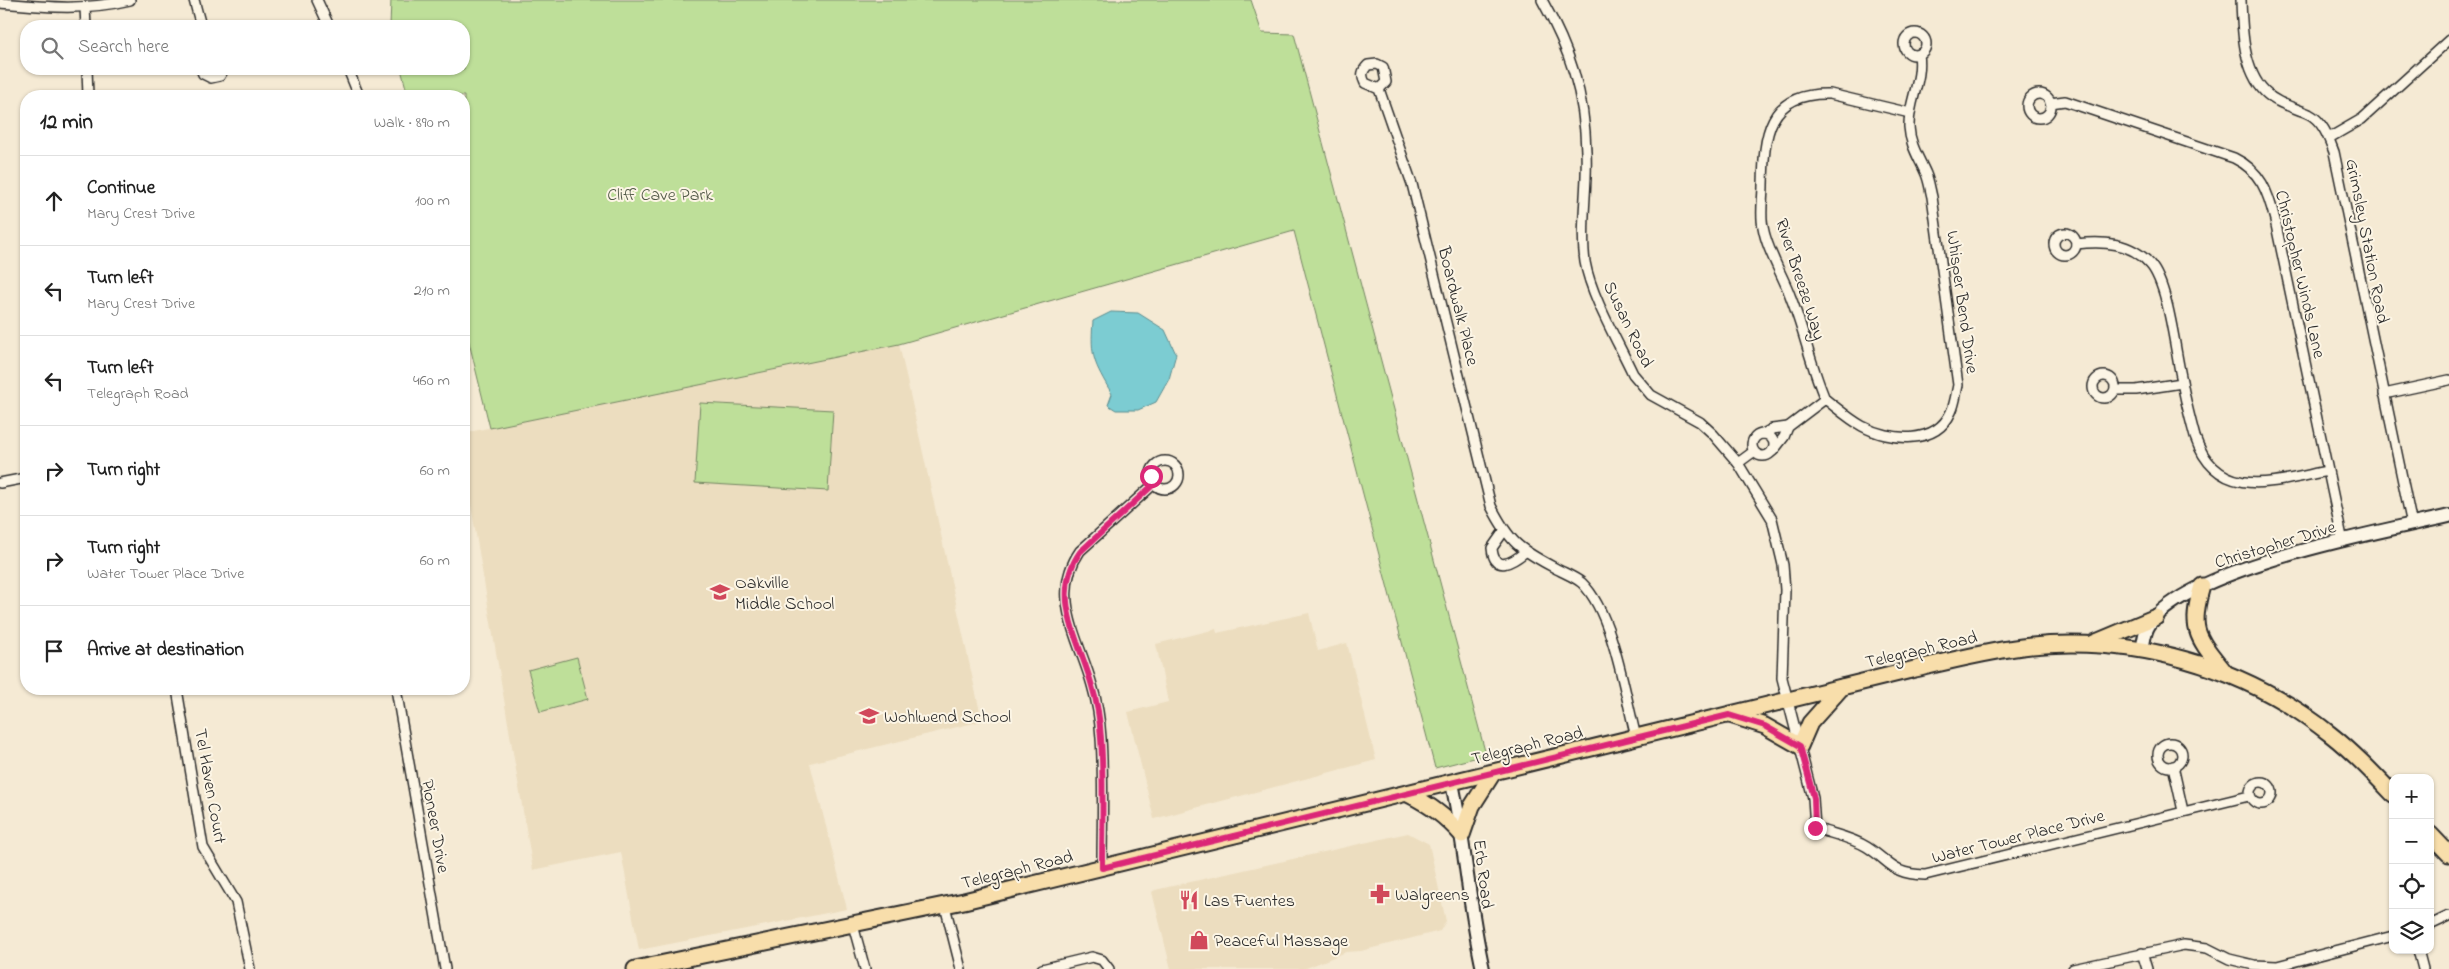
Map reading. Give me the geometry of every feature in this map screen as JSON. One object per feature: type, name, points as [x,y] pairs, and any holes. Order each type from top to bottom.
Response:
[{"type":"main road","points":[[2202,586],[2195,610],[2198,633],[2203,645],[2224,671]]},
{"type":"main road","points":[[2090,644],[2156,617]]},
{"type":"main road","name":"Telegraph Road","points":[[635,969],[685,964],[945,906],[1987,652],[2022,647],[2090,644],[2142,650],[2224,671],[2264,690],[2311,719],[2352,752],[2389,790]]},
{"type":"main road","points":[[1729,715],[1765,726],[1800,746],[1810,723],[1842,687]]},
{"type":"main road","points":[[1408,794],[1440,812],[1462,835],[1472,806],[1493,773]]},
{"type":"main road","points":[[2434,838],[2449,854]]},
{"type":"street","points":[[0,2],[85,8],[130,0]]},
{"type":"street","points":[[194,0],[199,20]]},
{"type":"street","points":[[317,0],[326,20]]},
{"type":"street","name":"Susan Road","points":[[1542,0],[1569,53],[1577,79],[1586,151],[1583,248],[1590,282],[1633,374],[1642,387],[1651,395],[1700,422],[1738,463],[1764,503],[1778,541],[1785,590],[1782,678],[1789,700]]},
{"type":"street","name":"Grimsley Station Road","points":[[2241,0],[2246,51],[2252,72],[2264,91],[2277,101],[2310,114],[2322,126],[2334,152],[2412,525]]},
{"type":"street","points":[[85,8],[86,20]]},
{"type":"street","points":[[2329,138],[2362,119],[2449,40]]},
{"type":"street","name":"Whisper Bend Drive","points":[[1825,399],[1861,425],[1890,437],[1907,438],[1929,432],[1940,426],[1951,412],[1958,385],[1932,197],[1926,175],[1915,155],[1911,139],[1910,113],[1921,68],[1919,55]]},
{"type":"street","points":[[87,75],[88,90]]},
{"type":"street","points":[[205,75],[211,78],[221,75]]},
{"type":"street","points":[[350,75],[357,90]]},
{"type":"street","name":"Boardwalk Place","points":[[1379,89],[1412,184],[1490,506],[1504,532],[1525,552],[1582,582],[1595,600],[1607,625],[1636,737]]},
{"type":"street","name":"River Breeze Way","points":[[1825,399],[1813,372],[1791,298],[1762,227],[1764,146],[1768,132],[1773,119],[1782,109],[1793,101],[1816,94],[1830,94],[1910,113]]},
{"type":"street","name":"Christopher Winds Lane","points":[[2050,102],[2065,101],[2234,158],[2253,169],[2262,181],[2270,197],[2343,542]]},
{"type":"street","points":[[2076,244],[2109,243],[2124,246],[2139,254],[2151,265],[2164,293],[2182,383],[2199,449],[2211,464],[2225,476],[2257,485],[2327,470]]},
{"type":"street","points":[[2384,394],[2449,380]]},
{"type":"street","points":[[2115,390],[2136,390],[2182,383]]},
{"type":"street","points":[[1753,452],[1753,440],[1756,436],[1772,429],[1788,427],[1825,399]]},
{"type":"street","points":[[1753,452],[1762,457],[1769,455],[1784,437],[1788,427]]},
{"type":"street","points":[[1763,434],[1772,439],[1773,450]]},
{"type":"street","points":[[1738,463],[1753,452]]},
{"type":"street","points":[[0,483],[20,479]]},
{"type":"street","points":[[1102,868],[1101,737],[1092,686],[1077,643],[1067,605],[1067,583],[1071,565],[1080,552],[1154,484]]},
{"type":"street","name":"Christopher Drive","points":[[2142,650],[2145,632],[2156,617],[2180,598],[2202,586],[2247,567],[2449,516]]},
{"type":"street","points":[[1504,532],[1492,548],[1492,555],[1498,563],[1504,565],[1512,562],[1525,552]]},
{"type":"street","name":"Tel Haven Court","points":[[178,695],[203,847],[236,902],[250,969]]},
{"type":"street","name":"Pioneer Drive","points":[[397,695],[445,969]]},
{"type":"street","name":"Water Tower Place Drive","points":[[1789,700],[1814,798],[1815,828],[1848,838],[1867,847],[1896,870],[1907,875],[1944,872],[2250,796]]},
{"type":"street","points":[[2173,766],[2183,812]]},
{"type":"street","name":"Erb Road","points":[[1452,783],[1462,835],[1470,904],[1483,969]]},
{"type":"street","points":[[945,906],[961,969]]},
{"type":"street","points":[[2434,923],[2449,916]]},
{"type":"street","points":[[853,925],[865,969]]},
{"type":"street","points":[[2073,969],[2184,945],[2207,948],[2229,959],[2278,968],[2389,937]]},
{"type":"street","points":[[2142,953],[2146,969]]},
{"type":"street","points":[[2419,954],[2423,969]]},
{"type":"street","points":[[1042,969],[1092,957],[1102,960],[1109,969]]},
{"type":"shaded area","name":"Oakville Middle School","points":[[899,344],[982,721],[810,763],[847,909],[639,950],[621,852],[533,870],[470,499],[470,432]]},
{"type":"shaded area","points":[[1309,613],[1318,651],[1347,643],[1376,760],[1154,819],[1128,712],[1168,702],[1156,644],[1216,629],[1217,633]]},
{"type":"shaded area","points":[[1408,833],[1429,844],[1446,921],[1440,931],[1361,951],[1346,952],[1304,969],[1171,969],[1152,892],[1155,890]]},
{"type":"green space","name":"Cliff Cave Park","points":[[391,0],[1251,0],[1262,33],[1294,34],[1486,755],[1435,768],[1294,231],[899,344],[490,428],[470,346],[470,90],[406,90],[403,75],[470,75],[470,20],[390,20]]},
{"type":"green space","points":[[700,403],[833,410],[828,491],[695,483]]},
{"type":"green space","points":[[577,657],[588,699],[540,712],[528,670]]},
{"type":"water","points":[[1111,312],[1138,313],[1165,330],[1176,354],[1169,379],[1156,402],[1138,410],[1116,410],[1108,405],[1112,394],[1097,367],[1092,343],[1093,321]]},
{"type":"place","name":"Oakville Middle School","points":[[720,592]]},
{"type":"place","name":"Wohlwend School","points":[[869,716]]},
{"type":"place","name":"Walgreens","points":[[1380,894]]},
{"type":"place","name":"Las Fuentes","points":[[1189,900]]},
{"type":"place","name":"Peaceful Massage","points":[[1199,940]]},
{"type":"route","points":[[1151,476],[1154,484],[1080,552],[1071,565],[1067,583],[1067,605],[1077,643],[1092,686],[1101,737],[1103,790],[1102,868],[1729,715],[1779,732],[1800,746],[1814,798],[1815,828]]}]
